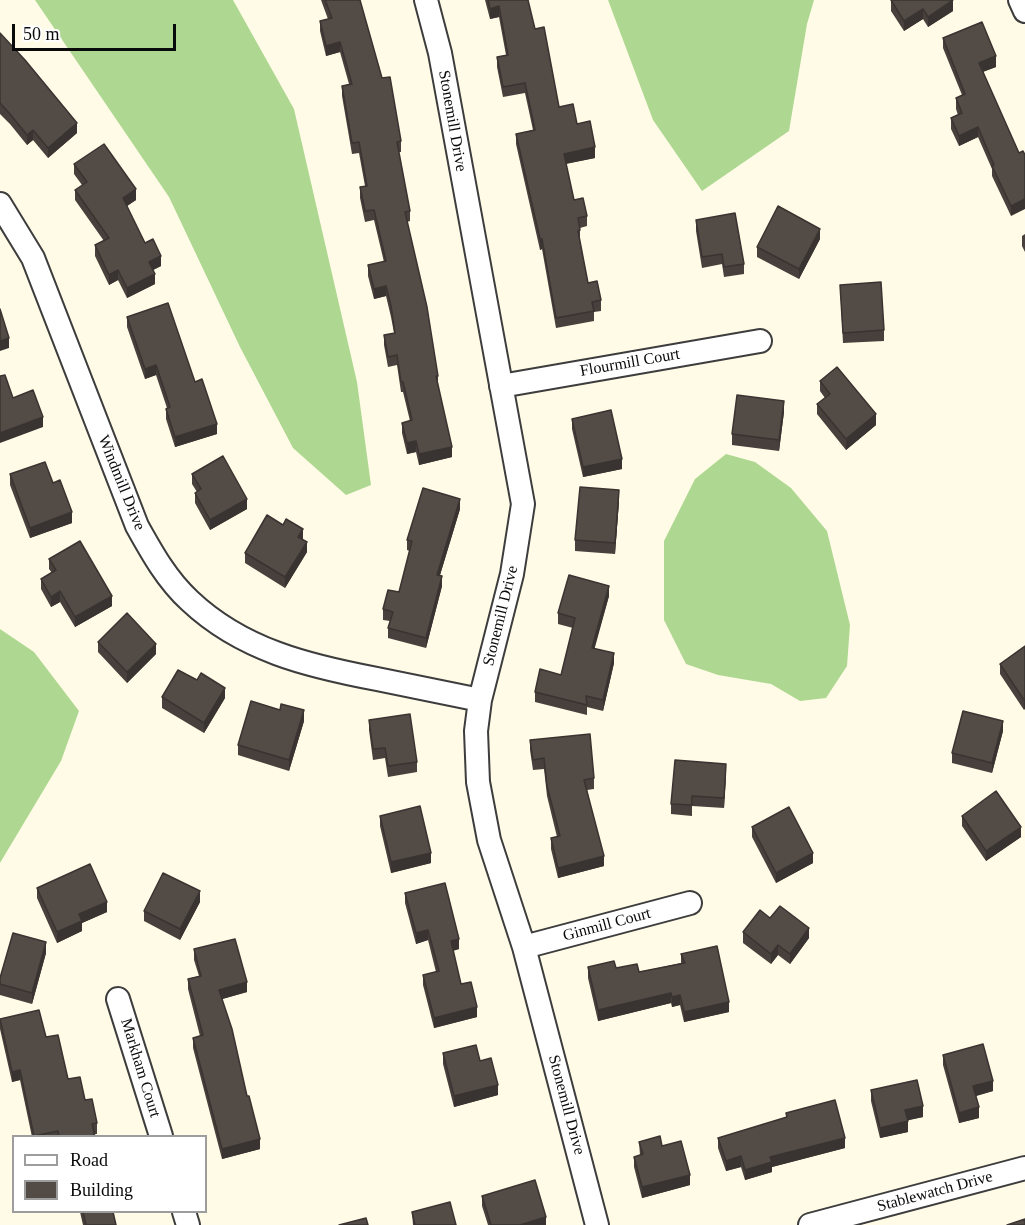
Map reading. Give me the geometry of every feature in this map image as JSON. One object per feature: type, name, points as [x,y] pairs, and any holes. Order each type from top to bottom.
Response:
[{"type":"street","name":"Stonemill Drive","points":[[426,0],[440,53],[523,504],[512,574],[480,700],[476,730],[478,782],[489,840],[524,948],[597,1225]]},
{"type":"street","points":[[1020,0],[1025,11]]},
{"type":"street","name":"Windmill Drive","points":[[0,204],[33,258],[137,526],[160,566],[189,600],[232,634],[273,654],[321,669],[480,700]]},
{"type":"street","name":"Flourmill Court","points":[[501,386],[760,341]]},
{"type":"street","name":"Ginmill Court","points":[[524,948],[690,903]]},
{"type":"street","name":"Markham Court","points":[[118,999],[160,1135]]},
{"type":"street","name":"Stablewatch Drive","points":[[810,1225],[1025,1168]]},
{"type":"green space","points":[[35,0],[233,0],[294,109],[357,382],[371,485],[346,495],[293,448],[240,347],[169,197]]},
{"type":"green space","points":[[608,0],[814,0],[807,24],[789,131],[702,191],[653,120]]},
{"type":"green space","points":[[726,454],[755,462],[791,488],[827,531],[850,625],[847,666],[826,698],[800,701],[771,684],[718,675],[686,664],[664,620],[664,541],[695,479]]},
{"type":"green space","points":[[0,629],[34,652],[79,711],[61,761],[0,863]]},
{"type":"building","points":[[325,0],[360,0],[382,78],[390,77],[401,141],[397,142],[410,211],[405,212],[427,307],[438,376],[436,376],[452,447],[419,454],[416,441],[407,443],[402,423],[412,420],[403,382],[401,382],[397,355],[388,357],[384,335],[395,333],[391,306],[386,286],[374,289],[368,265],[386,261],[374,210],[365,211],[360,187],[367,186],[359,142],[352,143],[342,86],[352,84],[340,42],[326,46],[320,21],[332,18]]},
{"type":"building","points":[[488,0],[528,0],[535,29],[544,27],[559,107],[573,104],[577,124],[590,121],[595,147],[564,154],[574,200],[583,198],[587,216],[578,218],[580,230],[578,231],[588,283],[597,281],[601,300],[592,302],[594,311],[556,318],[542,239],[540,239],[516,134],[535,130],[525,83],[503,87],[497,57],[508,55],[499,6],[490,9]]},
{"type":"building","points":[[891,0],[953,0],[928,17],[923,9],[904,21]]},
{"type":"building","points":[[982,22],[996,56],[979,63],[1019,153],[1023,151],[1025,155],[1025,199],[1011,206],[992,166],[994,165],[978,127],[959,136],[951,118],[962,113],[956,98],[965,94],[943,38]]},
{"type":"building","points":[[0,33],[77,123],[48,148],[33,130],[27,135],[0,103]]},
{"type":"building","points":[[104,144],[136,189],[123,198],[145,243],[153,239],[161,256],[149,262],[155,274],[127,288],[118,270],[109,275],[95,245],[109,238],[75,190],[87,182],[74,164]]},
{"type":"building","points":[[778,206],[820,229],[799,269],[757,247]]},
{"type":"building","points":[[735,213],[744,264],[724,267],[722,254],[702,257],[696,220]]},
{"type":"building","points":[[881,282],[884,330],[843,333],[840,285]]},
{"type":"building","points":[[168,303],[195,382],[202,379],[217,424],[175,437],[166,409],[170,407],[156,365],[145,369],[127,317]]},
{"type":"building","points":[[0,309],[9,338],[0,341]]},
{"type":"building","points":[[837,367],[876,414],[846,439],[817,404],[830,394],[820,381]]},
{"type":"building","points":[[5,375],[13,398],[33,390],[43,417],[0,433],[0,376]]},
{"type":"building","points":[[737,395],[784,401],[779,440],[732,434]]},
{"type":"building","points":[[611,410],[622,459],[583,467],[572,419]]},
{"type":"building","points":[[223,456],[247,499],[210,520],[195,493],[201,489],[192,474]]},
{"type":"building","points":[[45,462],[53,483],[60,480],[72,512],[30,528],[10,474]]},
{"type":"building","points":[[580,487],[619,490],[615,543],[575,540]]},
{"type":"building","points":[[423,488],[460,499],[437,575],[442,576],[426,638],[388,628],[393,612],[383,609],[388,590],[399,592],[412,541],[407,540]]},
{"type":"building","points":[[267,515],[283,525],[286,519],[303,529],[298,537],[307,542],[285,577],[245,553]]},
{"type":"building","points":[[80,541],[112,596],[75,617],[60,591],[51,597],[41,579],[56,570],[49,559]]},
{"type":"building","points":[[569,575],[609,586],[592,648],[614,653],[603,700],[586,696],[587,705],[535,692],[540,669],[561,675],[575,618],[558,613]]},
{"type":"building","points":[[127,613],[156,644],[127,672],[98,642]]},
{"type":"building","points":[[1025,646],[1025,699],[1024,700],[1000,664]]},
{"type":"building","points":[[178,670],[197,680],[201,673],[225,688],[204,723],[162,697]]},
{"type":"building","points":[[251,701],[280,710],[281,704],[304,710],[289,760],[238,745]]},
{"type":"building","points":[[963,711],[1003,721],[992,763],[952,753]]},
{"type":"building","points":[[410,714],[417,762],[388,766],[385,748],[373,749],[369,720]]},
{"type":"building","points":[[590,734],[594,778],[584,780],[604,856],[558,868],[551,838],[560,836],[547,786],[544,758],[533,760],[530,740]]},
{"type":"building","points":[[675,760],[726,764],[724,798],[692,796],[692,805],[671,804]]},
{"type":"building","points":[[996,791],[1021,827],[986,851],[962,816]]},
{"type":"building","points":[[420,806],[431,853],[391,862],[380,816]]},
{"type":"building","points":[[789,807],[813,853],[776,873],[752,827]]},
{"type":"building","points":[[90,864],[107,902],[79,914],[82,921],[57,932],[37,888]]},
{"type":"building","points":[[163,873],[200,891],[180,929],[144,911]]},
{"type":"building","points":[[445,883],[459,939],[451,941],[461,984],[471,982],[477,1007],[434,1018],[423,975],[439,971],[428,930],[416,933],[405,893]]},
{"type":"building","points":[[780,906],[809,928],[790,954],[778,945],[771,954],[743,932],[760,910],[770,918]]},
{"type":"building","points":[[13,933],[46,942],[32,993],[0,984]]},
{"type":"building","points":[[235,939],[247,982],[219,990],[232,1029],[247,1096],[249,1096],[260,1139],[222,1149],[193,1038],[203,1035],[188,979],[201,976],[194,949]]},
{"type":"building","points":[[717,946],[729,1002],[684,1012],[680,995],[672,997],[671,993],[598,1010],[588,967],[614,961],[616,968],[637,964],[639,972],[685,963],[681,954]]},
{"type":"building","points":[[39,1010],[46,1037],[58,1035],[68,1079],[80,1077],[85,1100],[92,1099],[97,1123],[92,1124],[95,1135],[59,1135],[58,1131],[34,1135],[20,1070],[12,1072],[0,1019]]},
{"type":"building","points":[[983,1044],[993,1081],[973,1086],[979,1107],[959,1113],[943,1055]]},
{"type":"building","points":[[476,1045],[480,1061],[491,1058],[498,1085],[454,1096],[443,1053]]},
{"type":"building","points":[[917,1080],[923,1106],[905,1110],[908,1121],[880,1128],[871,1090]]},
{"type":"building","points":[[835,1100],[845,1138],[770,1157],[772,1162],[745,1170],[741,1156],[726,1161],[718,1138],[787,1117],[786,1113]]},
{"type":"building","points":[[660,1136],[662,1146],[681,1141],[690,1175],[642,1187],[634,1157],[643,1154],[639,1142]]},
{"type":"building","points":[[535,1180],[546,1217],[520,1225],[491,1225],[482,1196]]},
{"type":"building","points":[[450,1202],[456,1225],[415,1225],[412,1212]]},
{"type":"building","points":[[83,1213],[113,1213],[116,1225],[86,1225]]},
{"type":"building","points":[[366,1218],[368,1225],[339,1225]]},
{"type":"building","points":[[1025,1219],[1025,1225],[1007,1225]]}]
